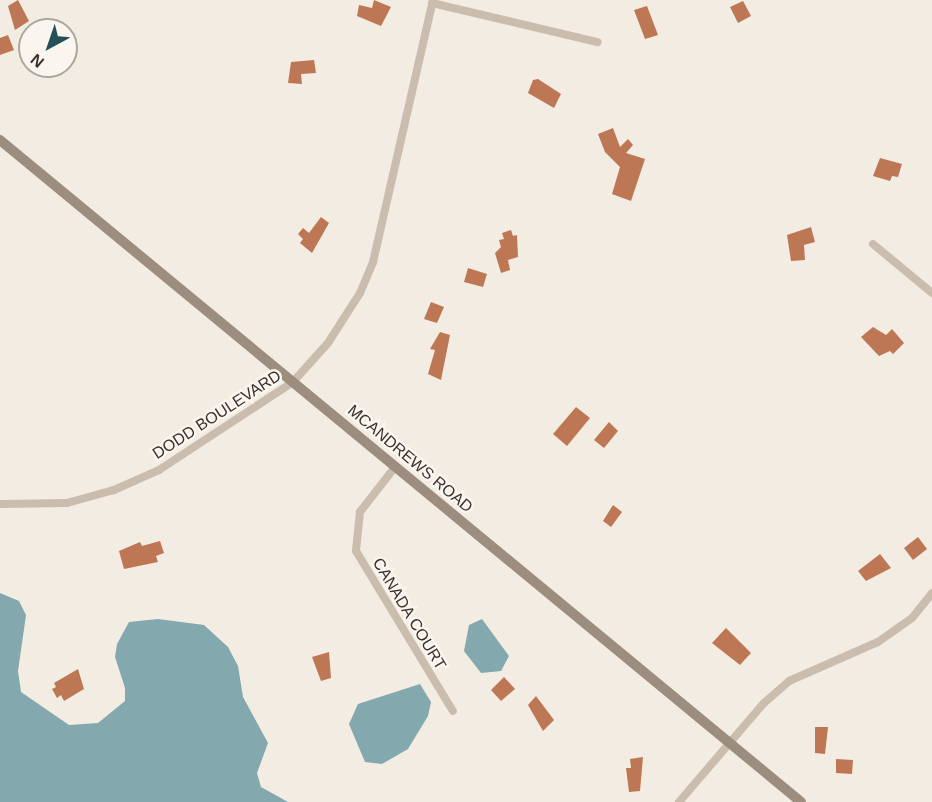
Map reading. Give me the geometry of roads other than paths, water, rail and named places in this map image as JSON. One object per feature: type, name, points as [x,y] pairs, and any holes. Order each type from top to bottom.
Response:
[{"type":"main road","name":"MCANDREWS ROAD","points":[[0,140],[801,802]]},
{"type":"street","points":[[433,2],[597,42]]},
{"type":"street","name":"DODD BOULEVARD","points":[[0,504],[67,502],[114,490],[159,470],[293,382],[344,322],[373,262],[433,2]]},
{"type":"street","points":[[873,244],[932,293]]},
{"type":"street","name":"CANADA COURT","points":[[395,467],[360,512],[355,531],[356,551],[453,711]]},
{"type":"street","points":[[679,802],[764,703],[789,681],[878,642],[912,618],[932,593]]},
{"type":"water","points":[[0,593],[19,601],[26,615],[18,671],[21,692],[69,725],[98,723],[125,701],[125,688],[115,657],[117,644],[129,622],[158,619],[204,625],[228,647],[238,666],[243,697],[268,743],[257,773],[261,787],[288,802],[0,802]]},
{"type":"water","points":[[482,619],[509,656],[501,671],[481,673],[464,651],[469,625]]},
{"type":"water","points":[[420,684],[431,702],[428,716],[408,749],[382,764],[365,762],[349,724],[358,704]]}]
